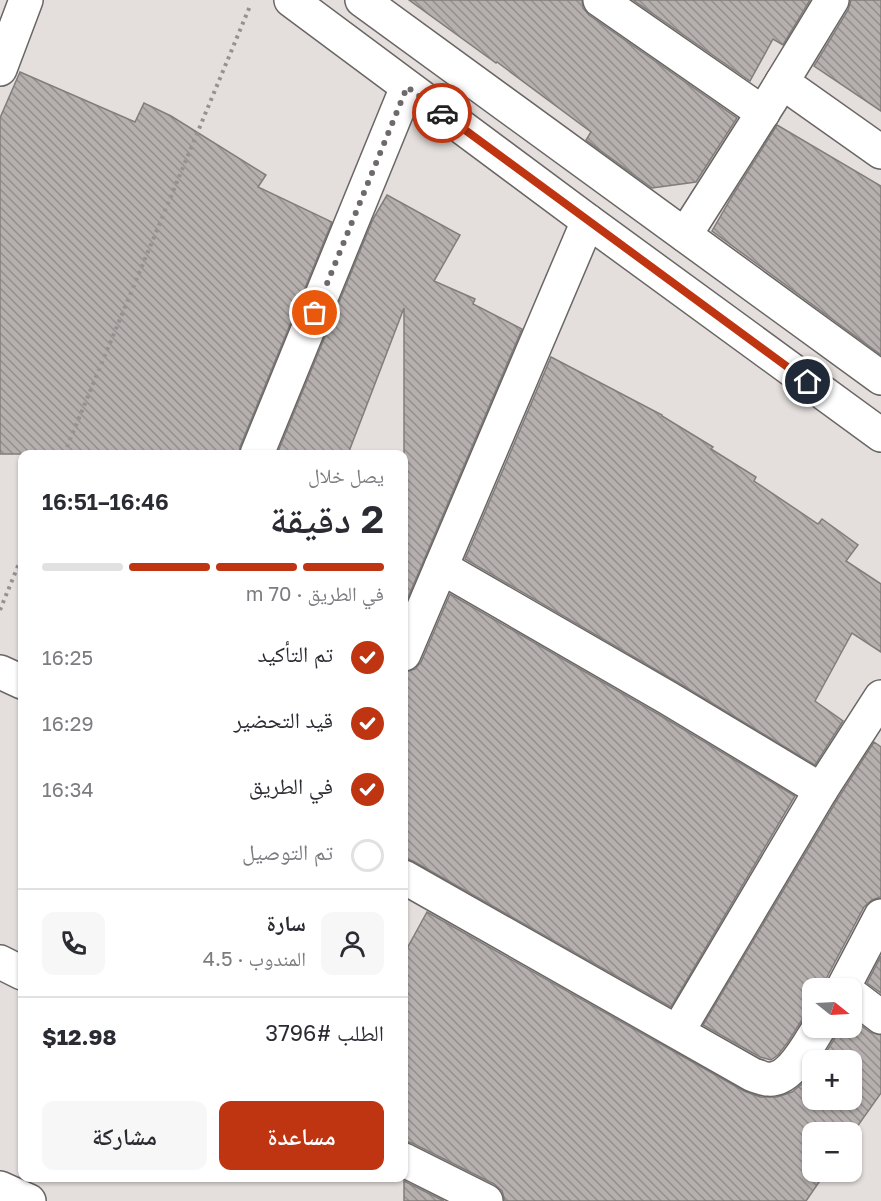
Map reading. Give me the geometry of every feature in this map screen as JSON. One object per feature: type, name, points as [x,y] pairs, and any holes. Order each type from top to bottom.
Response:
[{"type":"street","points":[[0,69],[26,0]]},
{"type":"street","points":[[291,0],[881,435]]},
{"type":"street","points":[[362,0],[881,378]]},
{"type":"street","points":[[600,0],[763,113]]},
{"type":"street","points":[[685,235],[763,113],[831,0]]},
{"type":"street","points":[[782,82],[881,152]]},
{"type":"street","points":[[259,450],[407,87]]},
{"type":"street","points":[[408,645],[588,221]]},
{"type":"street","points":[[441,567],[668,698],[821,790]]},
{"type":"street","points":[[0,672],[18,680]]},
{"type":"street","points":[[678,1031],[821,790],[881,697]]},
{"type":"street","points":[[408,879],[753,1075],[768,1079],[780,1078],[795,1065],[813,1038]]},
{"type":"street","points":[[849,978],[881,916]]},
{"type":"street","points":[[0,962],[18,971]]},
{"type":"street","points":[[862,1003],[881,1017]]},
{"type":"street","points":[[408,1162],[486,1201]]},
{"type":"street","points":[[0,1188],[28,1201]]},
{"type":"path","points":[[66,450],[252,0]]},
{"type":"path","points":[[0,610],[18,566]]},
{"type":"building","points":[[409,0],[582,0],[583,8],[589,15],[737,118],[696,182],[652,188],[586,140],[591,132]]},
{"type":"building","points":[[633,0],[810,0],[783,45],[773,39],[750,81]]},
{"type":"building","points":[[851,0],[881,0],[881,111],[814,66],[848,10]]},
{"type":"building","points":[[20,72],[135,122],[144,103],[171,116],[266,175],[258,187],[332,222],[240,450],[18,450],[18,454],[0,454],[0,118]]},
{"type":"building","points":[[777,125],[881,186],[881,355],[712,231]]},
{"type":"building","points":[[387,195],[460,235],[434,281],[475,299],[473,304],[522,329],[408,598],[408,450],[404,450],[404,308],[350,450],[279,450],[373,219]]},
{"type":"building","points":[[551,357],[662,415],[756,477],[754,481],[818,524],[822,519],[858,545],[846,561],[881,584],[881,652],[852,633],[815,701],[843,721],[815,765],[465,559]]},
{"type":"building","points":[[450,594],[795,796],[671,1007],[408,859],[408,671],[415,669],[421,662]]},
{"type":"building","points":[[874,742],[881,747],[881,897],[872,900],[864,907],[827,978],[802,978],[802,1020],[778,1055],[771,1060],[760,1057],[703,1025]]},
{"type":"building","points":[[427,912],[744,1091],[760,1097],[777,1097],[792,1092],[802,1084],[802,1110],[862,1110],[862,1050],[827,1050],[835,1038],[862,1038],[862,1026],[870,1032],[881,1035],[881,1093],[860,1122],[802,1122],[802,1182],[819,1182],[806,1201],[505,1201],[502,1191],[494,1184],[408,1142],[408,947]]},
{"type":"building","points":[[881,956],[881,993],[867,983]]},
{"type":"building","points":[[404,1182],[406,1182],[444,1201],[404,1201]]},
{"type":"way so far","points":[[315,313],[407,87],[442,113]]},
{"type":"route","points":[[442,113],[808,382]]}]
